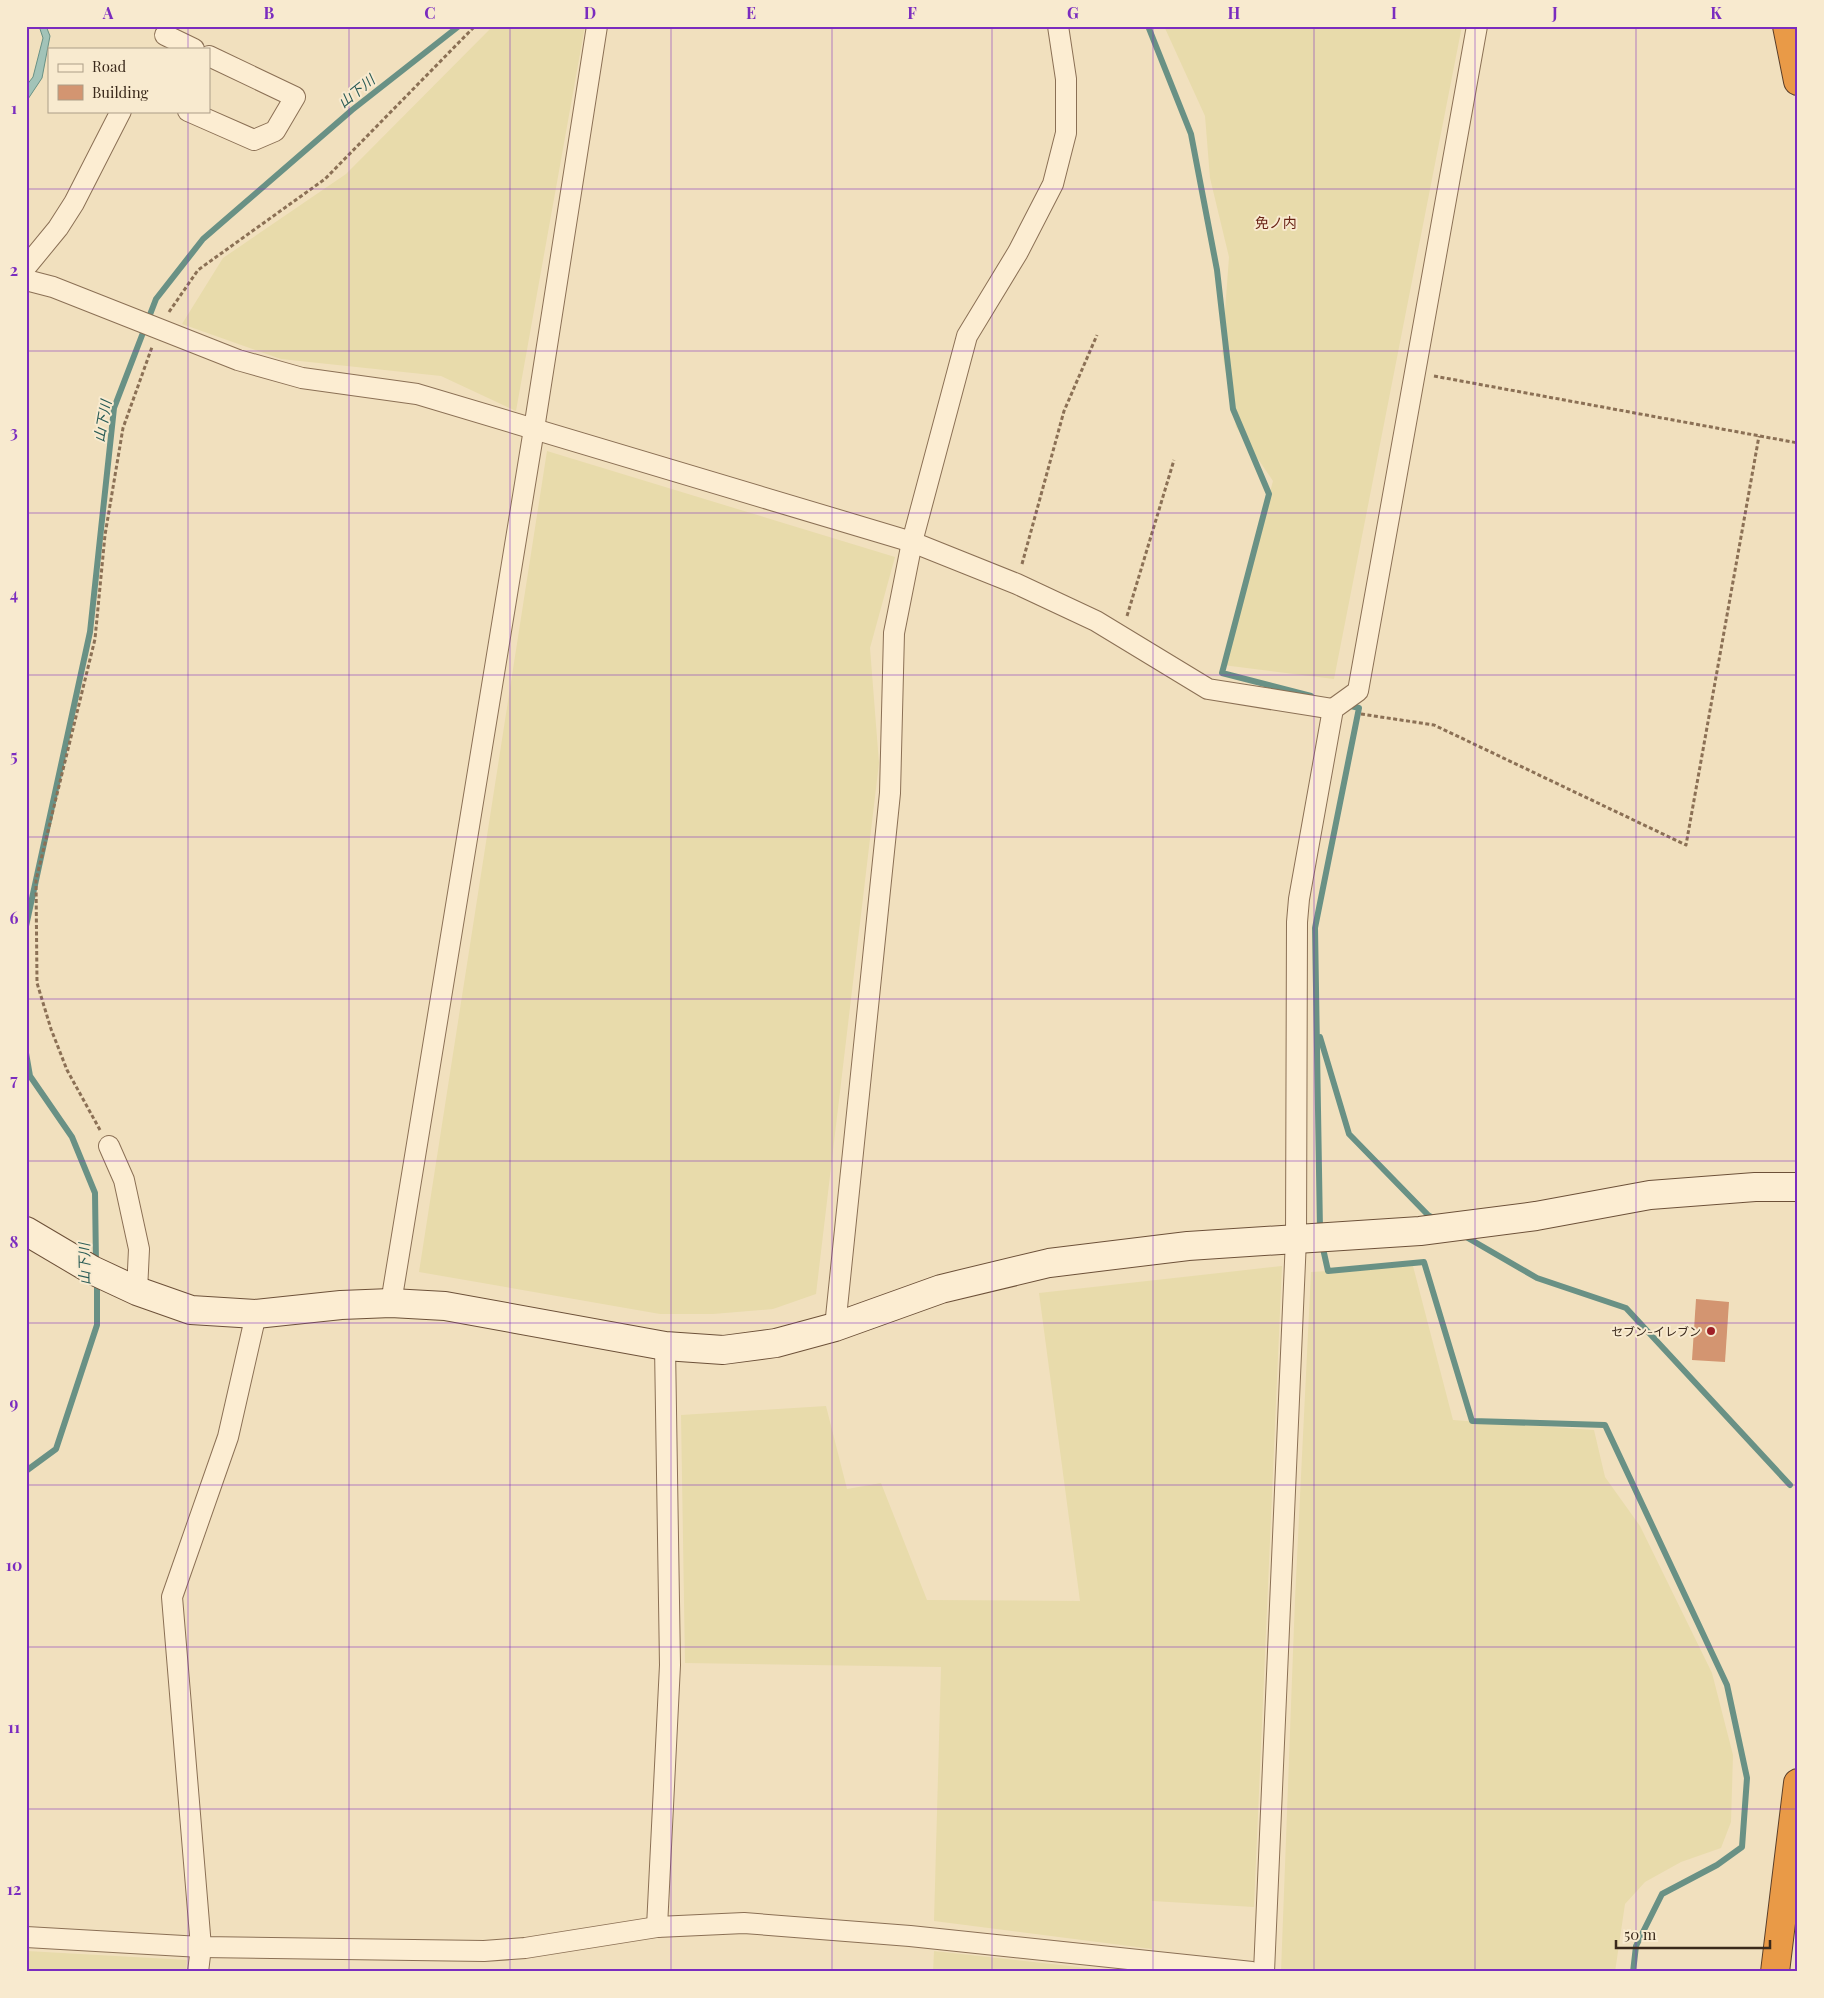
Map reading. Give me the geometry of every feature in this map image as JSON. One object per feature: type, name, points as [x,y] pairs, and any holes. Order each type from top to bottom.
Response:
[{"type":"highway","points":[[1787,26],[1798,81]]},
{"type":"highway","points":[[1775,1972],[1798,1782]]},
{"type":"street","points":[[391,1303],[534,429],[597,26]]},
{"type":"street","points":[[835,1327],[890,793],[894,633],[912,542],[967,336],[1018,252],[1053,184],[1066,132],[1066,79],[1058,26]]},
{"type":"street","points":[[1264,1972],[1296,1239],[1299,899],[1333,709],[1358,691],[1477,26]]},
{"type":"street","points":[[164,37],[192,48]]},
{"type":"street","points":[[190,112],[254,140],[275,131],[295,97],[210,56]]},
{"type":"street","points":[[26,267],[58,228],[74,203],[120,112]]},
{"type":"street","points":[[26,280],[53,287],[238,360],[302,378],[417,394],[912,542],[1017,584],[1096,621],[1208,688],[1333,709]]},
{"type":"street","points":[[109,1146],[124,1180],[139,1249],[136,1291]]},
{"type":"street","points":[[26,1231],[92,1270],[136,1291],[191,1310],[256,1314],[341,1305],[391,1303],[445,1306],[665,1346],[723,1350],[776,1343],[835,1327],[941,1289],[1049,1263],[1188,1246],[1420,1232],[1536,1216],[1650,1195],[1755,1187],[1798,1187]]},
{"type":"street","points":[[198,1972],[201,1947],[172,1597],[228,1436],[256,1314]]},
{"type":"street","points":[[657,1927],[670,1665],[665,1346]]},
{"type":"street","points":[[26,1937],[201,1947],[484,1951],[524,1948],[657,1927],[744,1923],[910,1936],[1252,1972]]},
{"type":"path","points":[[109,1146],[68,1070],[51,1030],[37,983],[36,880],[95,639],[105,535],[123,428],[159,328],[198,270],[325,179],[476,26]]},
{"type":"path","points":[[1017,584],[1064,411],[1097,335]]},
{"type":"path","points":[[1415,372],[1798,443]]},
{"type":"path","points":[[1333,709],[1434,725],[1686,845],[1759,436]]},
{"type":"path","points":[[1121,636],[1174,460]]},
{"type":"shaded area","points":[[493,26],[585,26],[516,411],[441,376],[281,359],[182,324],[223,258],[346,174]]},
{"type":"shaded area","points":[[1164,26],[1462,26],[1334,679],[1223,665],[1273,481],[1236,427],[1222,352],[1229,257],[1210,178],[1205,116]]},
{"type":"shaded area","points":[[547,451],[895,557],[870,648],[879,763],[816,1294],[773,1309],[713,1314],[660,1314],[419,1272]]},
{"type":"shaded area","points":[[1282,1266],[1254,1907],[1152,1901],[1152,1949],[934,1921],[941,1667],[685,1663],[681,1415],[826,1406],[847,1489],[881,1483],[927,1600],[1080,1601],[1039,1293]]},
{"type":"shaded area","points":[[1413,1266],[1453,1420],[1594,1430],[1605,1477],[1640,1526],[1712,1673],[1733,1755],[1731,1822],[1721,1848],[1681,1862],[1645,1882],[1625,1904],[1615,1972],[1281,1972],[1295,1599],[1311,1272]]},
{"type":"shaded area","points":[[27,1951],[187,1960],[186,1972],[26,1972]]},
{"type":"shaded area","points":[[934,1951],[1123,1972],[933,1972]]},
{"type":"water","points":[[39,26],[46,26],[50,36],[42,78],[26,102],[26,86],[33,77],[43,38]]},
{"type":"building","name":"セブン-イレブン","points":[[1696,1299],[1729,1302],[1725,1362],[1692,1360]]},
{"type":"waterway","name":"山下川","points":[[26,926],[90,632],[114,408],[156,299],[203,239],[352,110],[459,26]]},
{"type":"waterway","points":[[1148,26],[1191,134],[1217,270],[1233,409],[1269,494],[1222,673],[1311,696]]},
{"type":"waterway","points":[[1320,1231],[1315,928],[1359,708],[1347,705]]},
{"type":"waterway","points":[[1320,1037],[1349,1134],[1428,1215],[1435,1219]]},
{"type":"waterway","name":"山下川","points":[[26,1053],[30,1076],[72,1137],[95,1193],[96,1264]]},
{"type":"waterway","points":[[1461,1234],[1537,1278],[1626,1308],[1790,1485]]},
{"type":"waterway","points":[[1322,1244],[1328,1271],[1424,1262],[1472,1421],[1605,1425],[1727,1685],[1747,1778],[1742,1847],[1717,1865],[1662,1894],[1636,1946],[1633,1972]]},
{"type":"waterway","name":"山下川","points":[[26,1471],[56,1449],[97,1325],[97,1279]]},
{"type":"place","name":"セブン-イレブン","points":[[1711,1331]]},
{"type":"district","name":"免ノ内","points":[[1276,222]]}]
